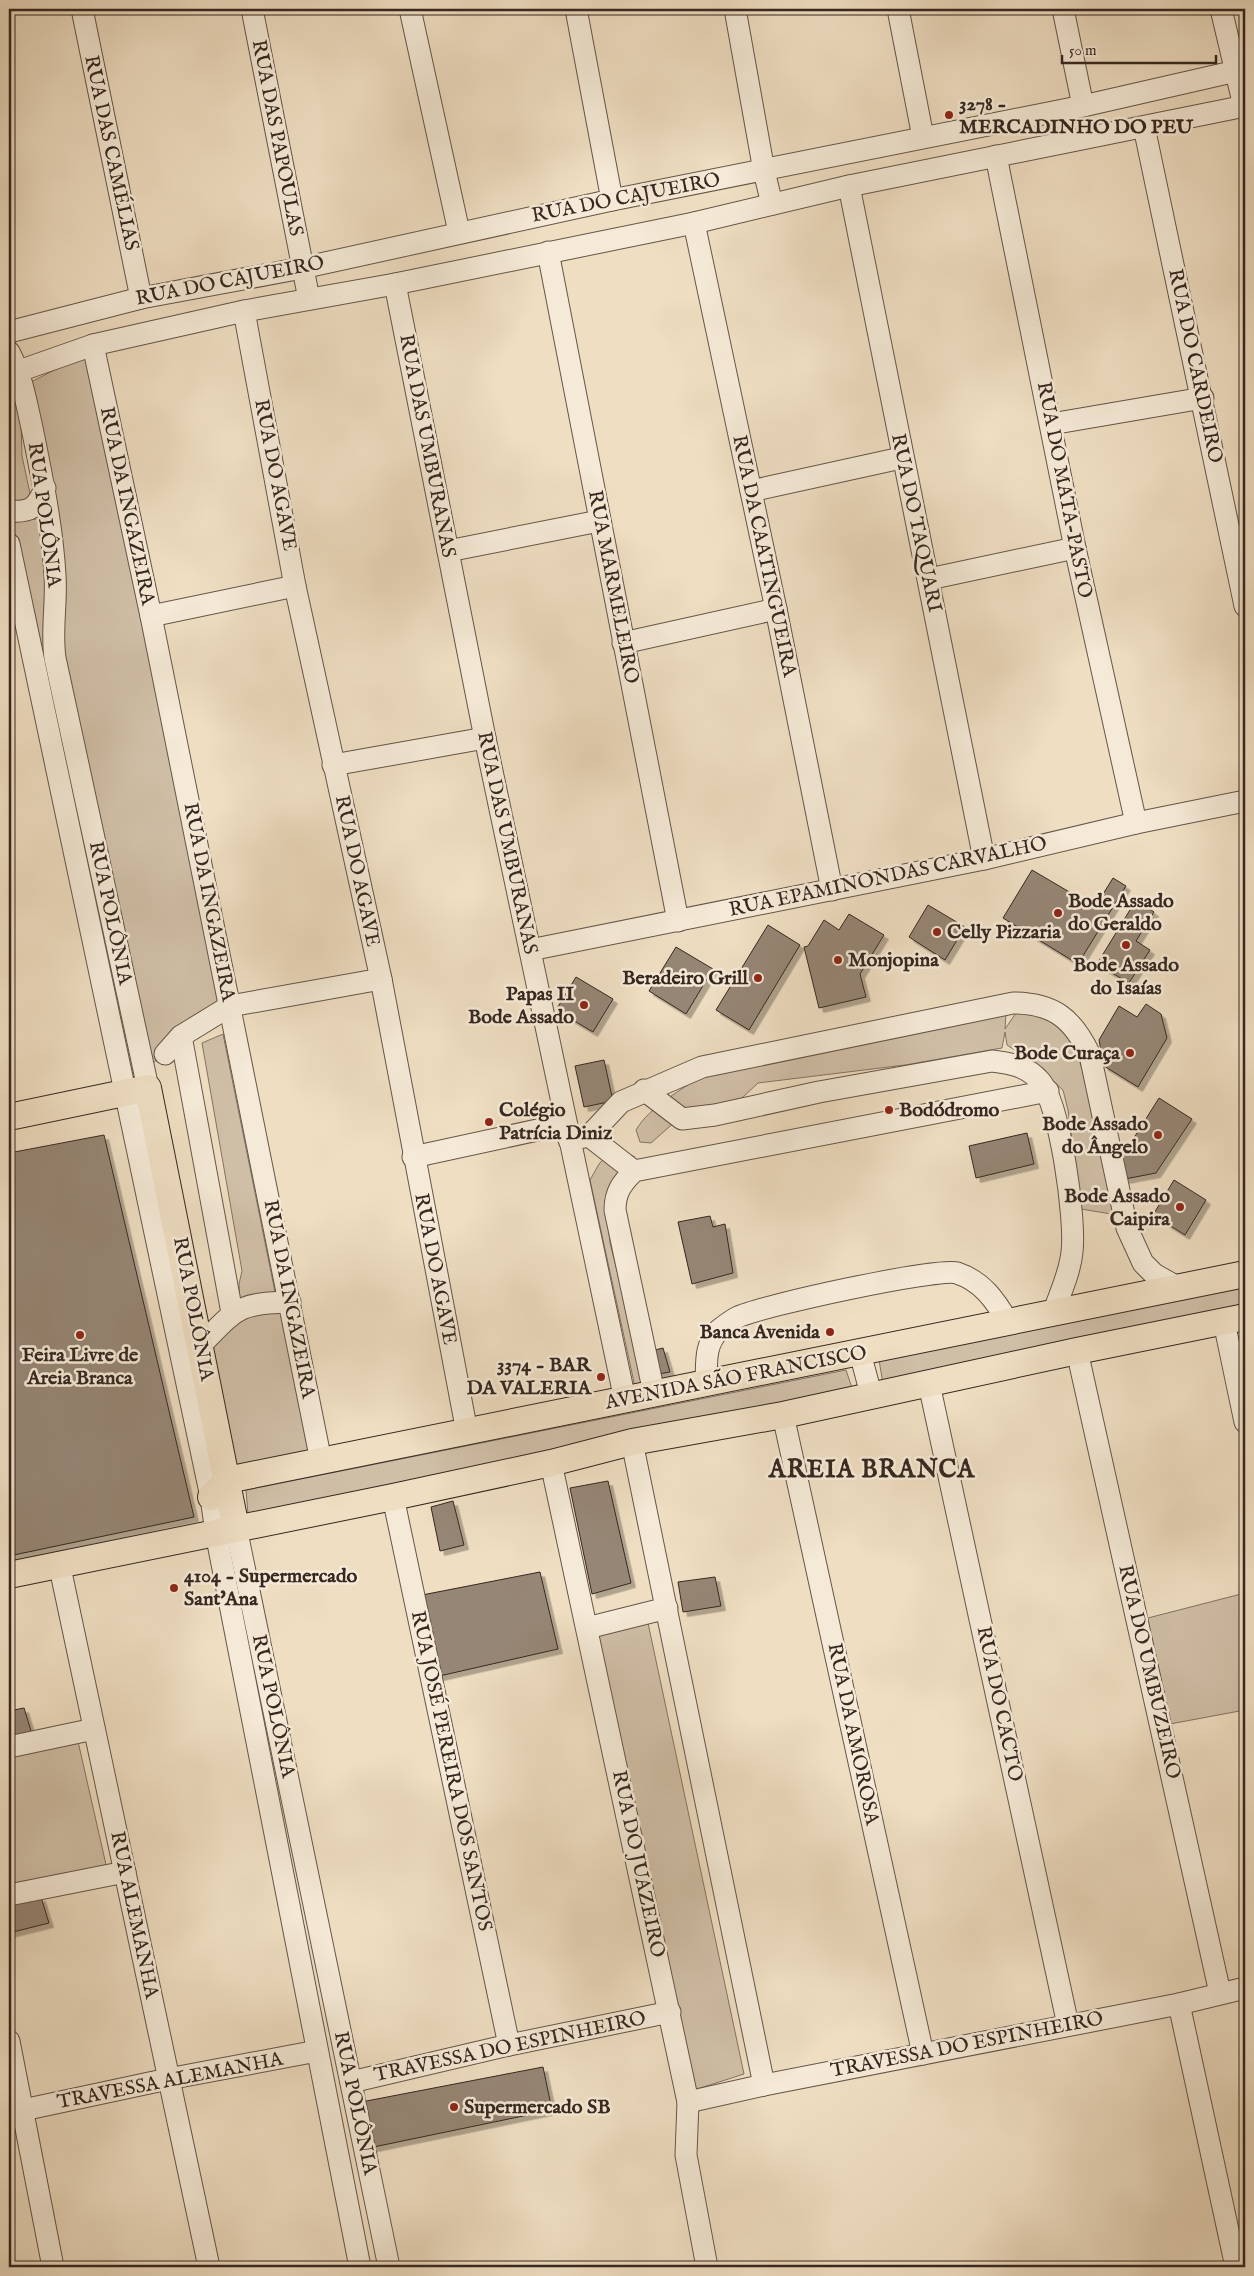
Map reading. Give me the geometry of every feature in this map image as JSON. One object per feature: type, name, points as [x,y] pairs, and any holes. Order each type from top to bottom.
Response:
[{"type":"main road","points":[[9,1117],[137,1090]]},
{"type":"main road","name":"RUA POLÔNIA","points":[[137,1090],[200,1346],[226,1531]]},
{"type":"main road","name":"AVENIDA SÃO FRANCISCO","points":[[219,1489],[321,1461],[1245,1274]]},
{"type":"main road","name":"AVENIDA SÃO FRANCISCO","points":[[9,1575],[59,1563],[393,1497],[551,1463],[632,1442],[783,1415],[871,1394],[929,1384],[1078,1351],[1235,1320]]},
{"type":"street","name":"RUA DAS CAMÉLIAS","points":[[82,9],[141,298]]},
{"type":"street","name":"RUA DAS PAPOULAS","points":[[252,9],[309,299]]},
{"type":"street","points":[[410,9],[459,232]]},
{"type":"street","points":[[576,9],[612,200]]},
{"type":"street","points":[[735,9],[764,171],[772,204]]},
{"type":"street","points":[[898,9],[923,137]]},
{"type":"street","points":[[1063,9],[1083,106]]},
{"type":"street","points":[[1221,9],[1241,70],[1244,106]]},
{"type":"street","name":"RUA DO CAJUEIRO","points":[[9,332],[141,298],[302,268],[459,232],[1083,106],[1241,70]]},
{"type":"street","name":"RUA DO CAJUEIRO","points":[[19,370],[93,345],[244,311],[395,284],[694,223],[850,186],[1244,106]]},
{"type":"street","name":"RUA DO CARDEIRO","points":[[1144,127],[1203,398],[1245,606]]},
{"type":"street","name":"RUA DO MATA-PASTO","points":[[996,156],[1075,548],[1136,824]]},
{"type":"street","name":"RUA DO TAQUARI","points":[[850,186],[902,458],[929,579],[984,859]]},
{"type":"street","name":"RUA DA CAATINGUEIRA","points":[[694,223],[776,610],[832,890]]},
{"type":"street","name":"RUA MARMELEIRO","points":[[548,252],[678,921]]},
{"type":"street","name":"RUA DAS UMBURANAS","points":[[395,284],[485,738],[530,950],[574,1133],[625,1400]]},
{"type":"street","name":"RUA DO AGAVE","points":[[244,311],[295,586],[381,980],[413,1157],[467,1432]]},
{"type":"street","name":"RUA DA INGAZEIRA","points":[[93,345],[230,1006],[321,1461]]},
{"type":"street","name":"RUA POLÔNIA","points":[[9,352],[19,370],[45,488],[55,575],[56,605],[52,636],[55,658],[137,1090],[219,1489]]},
{"type":"street","points":[[1051,424],[1203,398]]},
{"type":"street","points":[[751,491],[902,458]]},
{"type":"street","points":[[9,511],[32,508],[38,504],[45,488]]},
{"type":"street","points":[[448,551],[599,521]]},
{"type":"street","name":"RUA POLÔNIA","points":[[9,544],[137,1090]]},
{"type":"street","points":[[929,579],[1075,548]]},
{"type":"street","points":[[150,616],[295,586]]},
{"type":"street","points":[[623,643],[776,610]]},
{"type":"street","points":[[333,765],[485,738]]},
{"type":"street","name":"RUA EPAMINONDAS CARVALHO","points":[[530,950],[984,859],[1245,801]]},
{"type":"street","points":[[165,1054],[181,1036],[230,1006],[381,980]]},
{"type":"street","points":[[413,1157],[574,1133],[621,1102],[644,1090],[702,1067],[1013,1002],[1032,1003],[1046,1006],[1071,1023],[1080,1033],[1090,1055],[1127,1228],[1143,1263],[1154,1274],[1179,1288]]},
{"type":"street","points":[[181,1036],[232,1314]]},
{"type":"street","points":[[644,1090],[682,1119],[698,1118],[820,1092],[992,1061],[1013,1063],[1027,1069],[1048,1091],[1056,1115],[1073,1222],[1072,1252],[1069,1269],[1053,1314]]},
{"type":"street","points":[[654,1394],[615,1217],[616,1194],[622,1183],[634,1170],[1048,1091]]},
{"type":"street","points":[[574,1133],[634,1170]]},
{"type":"street","points":[[706,1383],[708,1346],[720,1330],[738,1317],[779,1305],[901,1278],[956,1272],[984,1288],[1008,1322]]},
{"type":"street","points":[[200,1346],[237,1310],[260,1302],[290,1302]]},
{"type":"street","points":[[1235,1320],[1245,1422]]},
{"type":"street","name":"RUA DO UMBUZEIRO","points":[[1078,1351],[1220,1993]]},
{"type":"street","points":[[860,1353],[871,1394]]},
{"type":"street","name":"RUA DO CACTO","points":[[929,1384],[1068,2025]]},
{"type":"street","name":"RUA DA AMOROSA","points":[[783,1415],[923,2054]]},
{"type":"street","points":[[632,1442],[764,2085]]},
{"type":"street","name":"RUA DO JUAZEIRO","points":[[551,1463],[688,2102],[686,2155],[707,2267]]},
{"type":"street","name":"RUA JOSÉ PEREIRA DOS SANTOS","points":[[393,1497],[509,2045]]},
{"type":"street","name":"RUA POLÔNIA","points":[[226,1531],[317,2051],[360,2267]]},
{"type":"street","name":"RUA POLÔNIA","points":[[226,1531],[351,2082],[389,2267]]},
{"type":"street","name":"RUA ALEMANHA","points":[[59,1563],[168,2079],[210,2267]]},
{"type":"street","points":[[587,1628],[667,1608]]},
{"type":"street","points":[[9,1747],[94,1729]]},
{"type":"street","points":[[9,1895],[125,1872]]},
{"type":"street","name":"TRAVESSA DO ESPINHEIRO","points":[[688,2102],[764,2085],[1179,2004],[1245,1988]]},
{"type":"street","points":[[1179,2004],[1236,2267]]},
{"type":"street","name":"TRAVESSA DO ESPINHEIRO","points":[[351,2082],[509,2045],[670,2012]]},
{"type":"street","points":[[9,2041],[53,2267]]},
{"type":"street","name":"TRAVESSA ALEMANHA","points":[[23,2110],[168,2079],[317,2051]]},
{"type":"shaded area","points":[[88,353],[222,1001],[151,1065],[54,635],[29,383]]},
{"type":"shaded area","points":[[9,364],[21,422],[22,456],[31,498],[11,502],[9,489]]},
{"type":"shaded area","points":[[45,518],[47,595],[135,1071],[127,1075],[17,567],[12,531],[13,522]]},
{"type":"shaded area","points":[[1018,1010],[1031,1012],[1053,1021],[1063,1029],[1072,1042],[1088,1088],[1117,1215],[1081,1209],[1068,1110],[1063,1090],[1028,1059],[1007,1045],[1005,1032],[1002,1048],[905,1065],[758,1083],[742,1098],[686,1112],[651,1143],[640,1142],[636,1130],[649,1113],[704,1074],[1006,1013],[1005,1029]]},
{"type":"shaded area","points":[[223,1034],[275,1292],[240,1302],[239,1284],[242,1271],[202,1043]]},
{"type":"shaded area","points":[[614,1147],[635,1157],[606,1202],[610,1243],[646,1385],[635,1387],[590,1180],[599,1164]]},
{"type":"shaded area","points":[[1245,1285],[1245,1309],[883,1384],[879,1360]]},
{"type":"shaded area","points":[[276,1309],[285,1320],[309,1452],[231,1467],[208,1348],[232,1322]]},
{"type":"shaded area","points":[[846,1370],[853,1391],[248,1514],[246,1490]]},
{"type":"shaded area","points":[[1245,1593],[1245,1710],[1170,1724],[1144,1619]]},
{"type":"shaded area","points":[[648,1623],[744,2074],[688,2092],[593,1634]]},
{"type":"shaded area","points":[[77,1737],[107,1869],[9,1892],[9,1751]]},
{"type":"building","name":"Bode Assado do Geraldo","points":[[1032,870],[1095,907],[1113,878],[1126,886],[1078,964],[1003,918]]},
{"type":"building","name":"Bode Assado do Isaías","points":[[1136,900],[1154,912],[1136,941],[1150,950],[1129,983],[1097,964]]},
{"type":"building","name":"Celly Pizzaria","points":[[928,905],[965,927],[945,960],[909,937]]},
{"type":"building","name":"Monjopina","points":[[849,914],[884,935],[860,974],[866,997],[819,1008],[804,947],[808,946],[824,920],[839,930]]},
{"type":"building","name":"Beradeiro Grill","points":[[768,925],[800,945],[749,1030],[716,1010]]},
{"type":"building","points":[[676,947],[713,969],[686,1014],[649,991]]},
{"type":"building","name":"Papas II Bode Assado","points":[[576,977],[613,999],[593,1032],[556,1010]]},
{"type":"building","name":"Bode Curaça","points":[[1146,1004],[1161,1014],[1167,1038],[1138,1087],[1104,1066],[1099,1040],[1119,1006],[1137,1017]]},
{"type":"building","points":[[604,1060],[613,1101],[584,1107],[575,1066]]},
{"type":"building","name":"Bode Assado do Ângelo","points":[[1159,1098],[1192,1119],[1156,1173],[1125,1179],[1120,1164],[1125,1152]]},
{"type":"building","points":[[1027,1133],[1034,1164],[976,1178],[969,1146]]},
{"type":"building","name":"Feira Livre de Areia Branca","points":[[104,1135],[194,1517],[9,1556],[9,1153]]},
{"type":"building","name":"Bode Assado Caipira","points":[[1174,1180],[1206,1200],[1185,1235],[1153,1215]]},
{"type":"building","points":[[710,1216],[713,1227],[725,1224],[733,1273],[692,1284],[678,1222]]},
{"type":"building","points":[[663,1348],[670,1372],[653,1375],[647,1352]]},
{"type":"building","points":[[608,1481],[631,1583],[592,1594],[570,1488]]},
{"type":"building","points":[[453,1501],[464,1545],[440,1551],[431,1507]]},
{"type":"building","points":[[540,1572],[558,1649],[435,1677],[417,1596]]},
{"type":"building","points":[[715,1577],[721,1606],[683,1612],[678,1582]]},
{"type":"building","points":[[24,1708],[32,1734],[9,1738],[9,1711]]},
{"type":"building","points":[[41,1897],[49,1923],[9,1933],[9,1903]]},
{"type":"building","name":"Supermercado SB","points":[[543,2067],[552,2110],[364,2149],[356,2103]]},
{"type":"place","name":"3278 - MERCADINHO DO PEU","points":[[949,115]]},
{"type":"place","name":"Bode Assado do Geraldo","points":[[1058,913]]},
{"type":"place","name":"Celly Pizzaria","points":[[937,932]]},
{"type":"place","name":"Bode Assado do Isaías","points":[[1126,945]]},
{"type":"place","name":"Monjopina","points":[[838,960]]},
{"type":"place","name":"Beradeiro Grill","points":[[758,978]]},
{"type":"place","name":"Papas II Bode Assado","points":[[584,1005]]},
{"type":"place","name":"Bode Curaça","points":[[1130,1053]]},
{"type":"place","name":"Bodódromo","points":[[889,1110]]},
{"type":"place","name":"Colégio Patrícia Diniz","points":[[489,1122]]},
{"type":"place","name":"Bode Assado do Ângelo","points":[[1158,1135]]},
{"type":"place","name":"Bode Assado Caipira","points":[[1180,1207]]},
{"type":"place","name":"Banca Avenida","points":[[830,1332]]},
{"type":"place","name":"Feira Livre de Areia Branca","points":[[80,1335]]},
{"type":"place","name":"3374 - BAR DA VALERIA","points":[[601,1377]]},
{"type":"place","name":"4104 - Supermercado Sant'Ana","points":[[174,1588]]},
{"type":"place","name":"Supermercado SB","points":[[454,2107]]},
{"type":"district","name":"AREIA BRANCA","points":[[872,1470]]}]
